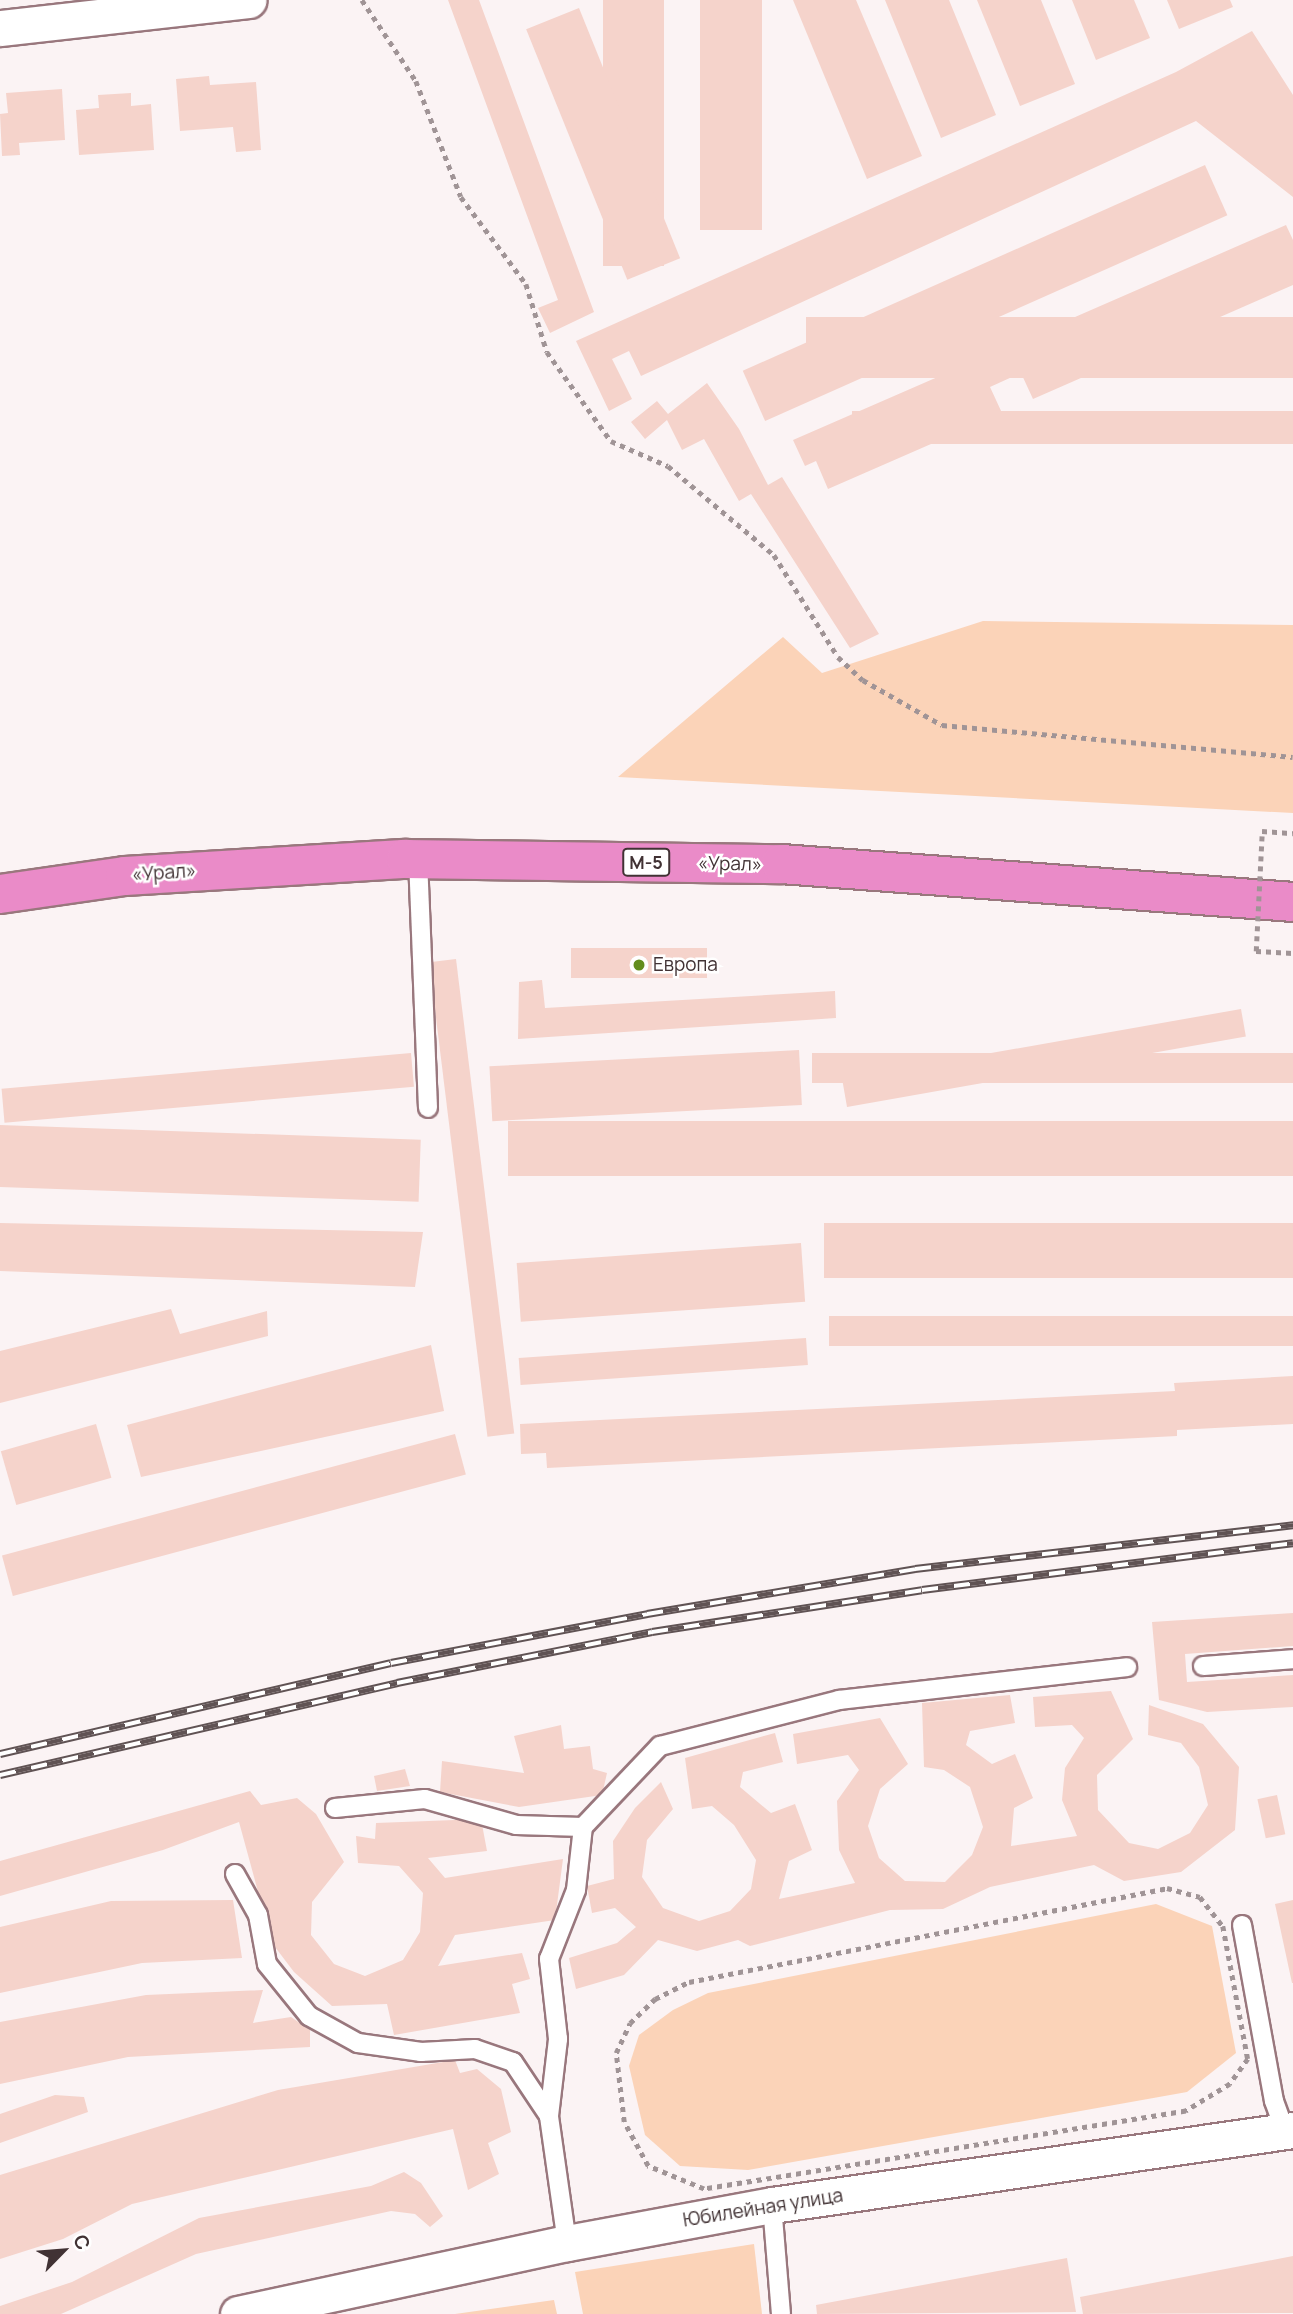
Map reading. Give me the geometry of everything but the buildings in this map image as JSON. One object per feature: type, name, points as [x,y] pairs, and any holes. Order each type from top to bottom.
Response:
[{"type":"highway","name":"«Урал»","points":[[0,894],[125,876],[418,859],[781,864],[1293,902]]},
{"type":"street","points":[[0,28],[248,0]]},
{"type":"street","name":"Юбилейная улица","points":[[238,2314],[567,2243],[772,2205],[1289,2131]]},
{"type":"lane","points":[[418,859],[428,1108]]},
{"type":"lane","points":[[1203,1665],[1293,1660]]},
{"type":"lane","points":[[567,2243],[549,2116],[558,2039],[549,1959],[576,1891],[583,1827],[660,1746],[839,1700],[1127,1667]]},
{"type":"lane","points":[[335,1808],[425,1799],[516,1825],[583,1827]]},
{"type":"lane","points":[[235,1874],[258,1914],[267,1964],[309,2016],[358,2043],[421,2052],[475,2049],[513,2062],[549,2116]]},
{"type":"lane","points":[[1242,1925],[1274,2101],[1289,2131]]},
{"type":"lane","points":[[772,2205],[781,2314]]},
{"type":"path","points":[[362,0],[416,81],[461,197],[526,284],[547,352],[611,441],[668,466],[774,555],[838,657],[863,680],[942,726],[1293,757]]},
{"type":"path","points":[[1293,833],[1262,831],[1256,951],[1293,953]]},
{"type":"path","points":[[1167,1888],[1200,1896],[1223,1926],[1248,2059],[1230,2084],[1186,2111],[704,2189],[648,2166],[624,2122],[616,2053],[630,2023],[655,1999],[689,1982],[1167,1888]]},
{"type":"shaded area","points":[[983,621],[1293,625],[1293,813],[618,777],[783,637],[822,673]]},
{"type":"shaded area","points":[[1156,1904],[1212,1926],[1236,2053],[1187,2092],[748,2170],[680,2166],[645,2135],[629,2066],[639,2035],[673,2010],[708,1993]]},
{"type":"shaded area","points":[[754,2244],[762,2314],[583,2314],[575,2272]]},
{"type":"shaded area","points":[[554,2300],[557,2314],[455,2314]]},
{"type":"railway","points":[[0,1754],[391,1663],[647,1614],[915,1569],[1293,1525]]},
{"type":"railway","points":[[0,1775],[397,1683],[652,1632],[922,1590],[1293,1543]]},
{"type":"place","name":"Европа","points":[[639,965]]}]
